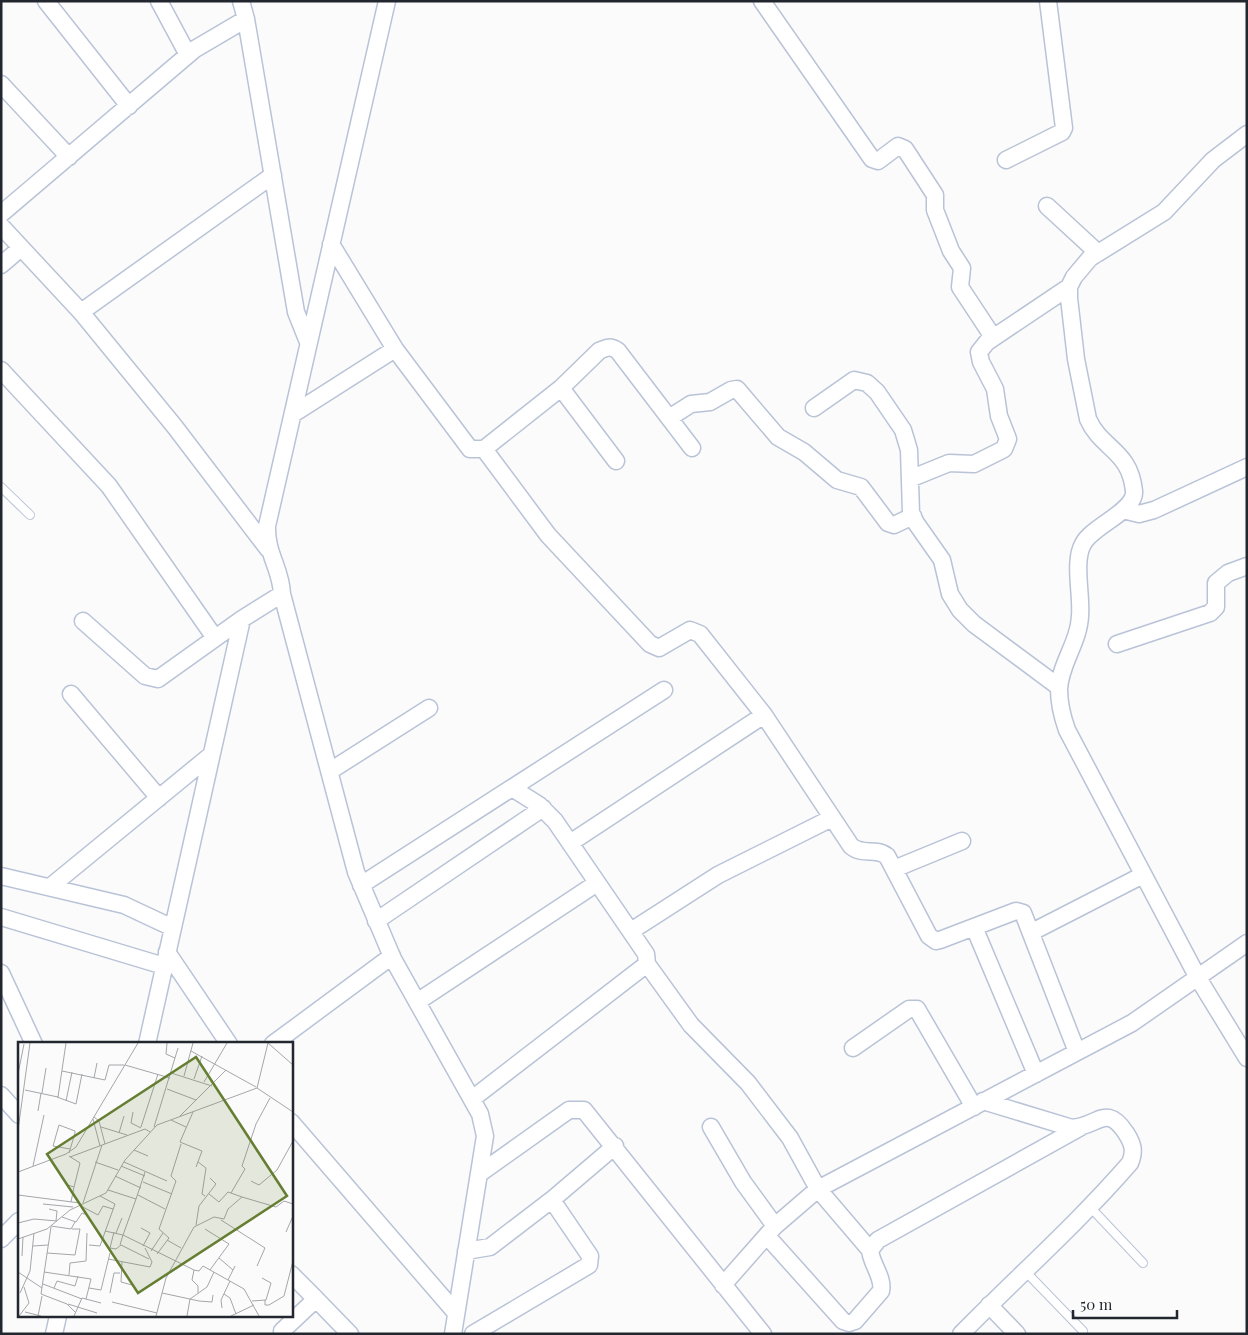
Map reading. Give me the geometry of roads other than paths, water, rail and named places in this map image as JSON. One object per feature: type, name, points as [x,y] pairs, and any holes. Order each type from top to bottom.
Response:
[{"type":"street","points":[[46,1],[129,106]]},
{"type":"street","points":[[159,1],[188,55]]},
{"type":"street","points":[[241,1],[246,19],[296,312],[308,342]]},
{"type":"street","points":[[268,549],[268,526],[308,342],[387,1]]},
{"type":"street","points":[[762,1],[872,160],[878,161],[898,146],[905,149],[935,195],[935,210],[950,251],[962,268],[960,287],[993,338]]},
{"type":"street","points":[[1006,160],[1062,132],[1064,128],[1048,1]]},
{"type":"street","points":[[1,214],[188,55],[246,19]]},
{"type":"street","points":[[1,84],[69,157]]},
{"type":"street","points":[[912,478],[949,463],[974,464],[1000,452],[1007,445],[1008,439],[997,407],[995,389],[978,352],[993,338],[1069,287],[1081,266],[1098,253],[1164,212],[1213,160],[1247,134]]},
{"type":"street","points":[[81,312],[273,175]]},
{"type":"street","points":[[1047,206],[1098,253]]},
{"type":"street","points":[[1,226],[81,312],[175,427],[268,549],[281,580],[282,594],[361,885],[392,956],[480,1114],[485,1136],[455,1322],[442,1334]]},
{"type":"street","points":[[331,244],[395,349],[465,445],[470,449],[484,449],[561,388],[599,350],[613,347],[618,350],[692,448]]},
{"type":"street","points":[[1,265],[21,248]]},
{"type":"street","points":[[1069,287],[1076,359],[1088,419],[1092,429],[1125,461],[1134,491],[1129,505],[1091,534],[1082,544],[1079,556],[1079,626],[1059,687],[1059,706],[1066,730],[1198,978],[1247,1058]]},
{"type":"street","points":[[293,414],[395,349]]},
{"type":"street","points":[[1,370],[110,486],[215,638]]},
{"type":"street","points":[[814,408],[854,380],[866,384],[877,392],[903,430],[909,450],[913,516],[942,560],[950,594],[960,610],[974,624],[1059,687]]},
{"type":"street","points":[[561,388],[616,461]]},
{"type":"street","points":[[668,418],[691,404],[710,402],[731,390],[737,389],[778,437],[804,452],[837,480],[861,487],[888,523],[894,525],[913,516]]},
{"type":"street","points":[[484,449],[548,535],[650,644],[659,648],[684,632],[695,630],[764,715],[855,850],[883,853],[894,869],[932,939],[940,940],[1020,911],[1026,916],[1077,1052]]},
{"type":"street","points":[[1123,510],[1139,514],[1154,510],[1247,466]]},
{"type":"street","points":[[1117,644],[1210,614],[1216,607],[1216,583],[1228,573],[1247,566]]},
{"type":"street","points":[[84,621],[145,676],[158,679],[242,619],[282,594]]},
{"type":"street","points":[[147,1042],[242,619]]},
{"type":"street","points":[[361,885],[664,690]]},
{"type":"street","points":[[71,694],[159,798]]},
{"type":"street","points":[[330,771],[429,708]]},
{"type":"street","points":[[570,843],[764,715]]},
{"type":"street","points":[[50,887],[211,755]]},
{"type":"street","points":[[512,788],[543,808],[570,843],[631,931],[646,954],[647,964],[691,1025],[748,1083],[790,1138],[818,1189],[870,1250],[881,1280],[881,1291],[855,1321],[849,1323],[843,1321],[771,1231],[711,1127]]},
{"type":"street","points":[[376,921],[543,808]]},
{"type":"street","points":[[631,931],[718,875],[832,818]]},
{"type":"street","points":[[894,869],[962,841]]},
{"type":"street","points":[[1032,932],[1143,875]]},
{"type":"street","points":[[1,876],[124,905],[172,928]]},
{"type":"street","points":[[417,1002],[597,883]]},
{"type":"street","points":[[1,917],[166,959],[228,1042]]},
{"type":"street","points":[[974,927],[1036,1074]]},
{"type":"street","points":[[723,1286],[771,1231],[818,1189],[1145,1015],[1247,943]]},
{"type":"street","points":[[276,1042],[392,956]]},
{"type":"street","points":[[472,1099],[644,969],[647,964]]},
{"type":"street","points":[[1,973],[33,1042]]},
{"type":"street","points":[[853,1048],[909,1009],[917,1009],[978,1104],[1072,1128],[1081,1127]]},
{"type":"street","points":[[1,1095],[18,1115]]},
{"type":"street","points":[[479,1174],[569,1110],[577,1108],[590,1114],[723,1286],[751,1327],[763,1334]]},
{"type":"street","points":[[870,1250],[878,1240],[1081,1127],[1103,1117],[1111,1117],[1119,1122],[1133,1143],[1133,1154],[1130,1163],[1091,1208],[1024,1270],[961,1334]]},
{"type":"street","points":[[292,1123],[455,1322]]},
{"type":"street","points":[[466,1251],[490,1247],[554,1198],[615,1146]]},
{"type":"street","points":[[474,1334],[589,1265],[590,1256],[554,1203],[554,1198]]},
{"type":"street","points":[[1,1239],[18,1222]]},
{"type":"street","points":[[292,1275],[350,1334]]},
{"type":"street","points":[[282,1331],[316,1299]]},
{"type":"street","points":[[989,1305],[1016,1334]]},
{"type":"street","points":[[54,1334],[58,1318]]},
{"type":"lane","points":[[1,487],[30,515]]},
{"type":"lane","points":[[1091,1208],[1143,1263]]},
{"type":"lane","points":[[1024,1270],[1083,1330]]}]
